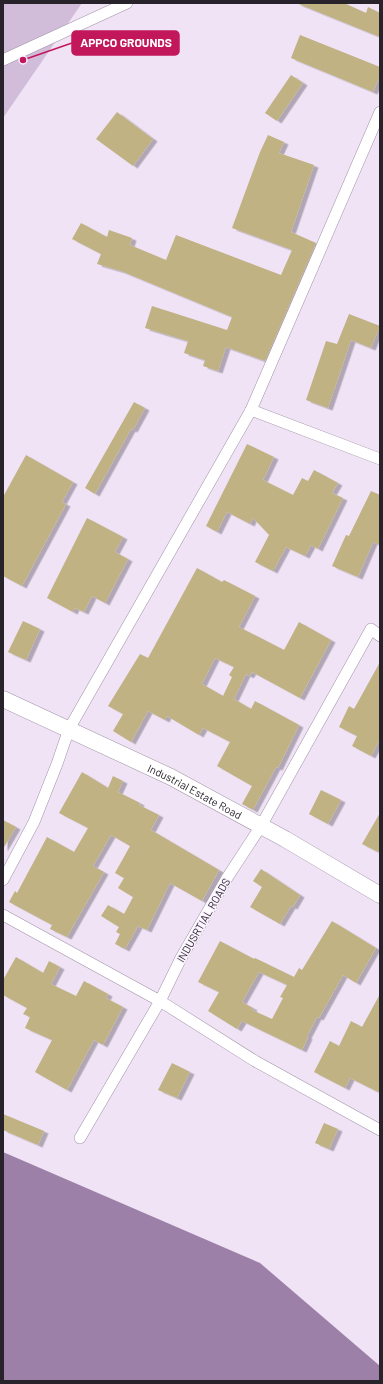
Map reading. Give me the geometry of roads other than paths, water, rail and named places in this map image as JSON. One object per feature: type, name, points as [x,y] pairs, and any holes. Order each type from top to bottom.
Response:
[{"type":"main road","name":"Industrial Estate Road","points":[[3,699],[171,777],[261,826],[380,896]]},
{"type":"street","points":[[3,60],[127,3]]},
{"type":"street","points":[[3,880],[34,822],[57,764],[68,729],[251,410],[380,112]]},
{"type":"street","points":[[251,410],[380,459]]},
{"type":"street","name":"INDUSRTIAL ROADS","points":[[80,1138],[160,1000],[181,958],[227,878],[261,826],[371,629],[380,636]]},
{"type":"street","points":[[3,915],[160,1000],[255,1061],[380,1130]]},
{"type":"place","name":"APPCO GROUNDS","points":[[23,60]]}]
